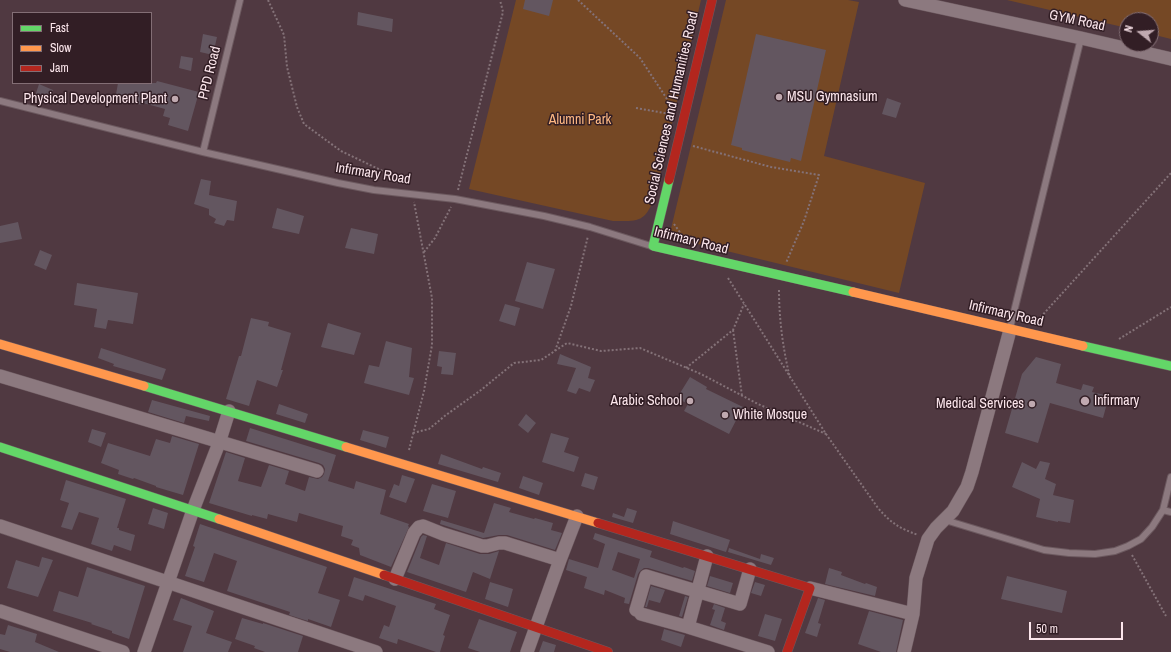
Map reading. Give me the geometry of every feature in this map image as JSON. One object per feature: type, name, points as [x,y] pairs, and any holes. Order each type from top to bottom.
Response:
[{"type":"street","name":"Social Sciences and Humanities Road","points":[[653,246],[712,0]]},
{"type":"street","name":"GYM Road","points":[[906,0],[1171,59]]},
{"type":"street","name":"Infirmary Road","points":[[653,246],[1010,330],[1171,366]]},
{"type":"street","points":[[904,652],[913,614],[916,578],[928,539],[936,528],[953,511],[967,487],[1010,330]]},
{"type":"street","points":[[0,344],[229,411],[810,588],[913,614]]},
{"type":"street","points":[[0,376],[317,471]]},
{"type":"street","points":[[144,652],[167,582],[229,411]]},
{"type":"street","points":[[0,447],[193,510],[608,652]]},
{"type":"street","points":[[527,652],[577,516]]},
{"type":"street","points":[[0,526],[376,652]]},
{"type":"street","points":[[395,579],[414,533],[423,526],[476,544],[487,546],[505,543],[560,560]]},
{"type":"street","points":[[688,628],[707,556]]},
{"type":"street","points":[[750,569],[740,604],[646,576],[639,612],[768,652]]},
{"type":"street","points":[[787,652],[810,588]]},
{"type":"street","points":[[0,611],[123,652]]},
{"type":"lane","name":"PPD Road","points":[[203,152],[240,0]]},
{"type":"lane","points":[[1010,330],[1081,38]]},
{"type":"lane","name":"Infirmary Road","points":[[0,101],[203,152],[338,183],[374,190],[455,199],[544,216],[590,227],[653,246]]},
{"type":"lane","points":[[945,520],[1044,550],[1095,554],[1115,551],[1141,539],[1152,527],[1163,510],[1171,477]]},
{"type":"lane","points":[[1163,510],[1171,512]]},
{"type":"path","points":[[268,0],[284,35],[287,67],[297,107],[304,124],[341,151],[389,174],[413,195],[432,298],[432,345],[424,391],[406,465]]},
{"type":"path","points":[[424,252],[435,238],[455,199],[473,134],[503,12],[500,0]]},
{"type":"path","points":[[578,0],[640,58],[669,102],[674,114]]},
{"type":"path","points":[[636,108],[685,117]]},
{"type":"path","points":[[678,142],[771,166],[819,175],[804,221],[779,276],[779,308],[790,378]]},
{"type":"path","points":[[1026,333],[1171,174]]},
{"type":"path","points":[[663,208],[685,238]]},
{"type":"path","points":[[554,351],[571,306],[590,227]]},
{"type":"path","points":[[718,262],[826,434],[878,508],[898,527],[928,539]]},
{"type":"path","points":[[686,368],[733,330],[744,304]]},
{"type":"path","points":[[1101,350],[1171,307]]},
{"type":"path","points":[[733,330],[742,396]]},
{"type":"path","points":[[413,433],[430,429],[446,414],[481,390],[514,363],[541,360],[567,343],[601,350],[640,348],[701,374],[758,404],[826,434]]},
{"type":"path","points":[[1128,546],[1166,616]]},
{"type":"green space","name":"Alumni Park","points":[[516,0],[701,0],[655,196],[648,211],[640,219],[613,221],[469,189]]},
{"type":"green space","points":[[726,0],[848,0],[859,2],[824,156],[925,183],[899,293],[669,237]]},
{"type":"green space","points":[[1007,0],[1171,0],[1171,39],[1159,36],[1159,12],[1119,12],[1119,26]]},
{"type":"building","points":[[525,0],[553,0],[549,16],[523,9]]},
{"type":"building","points":[[358,12],[393,19],[392,32],[357,25]]},
{"type":"building","points":[[203,34],[217,37],[213,55],[200,52]]},
{"type":"building","name":"MSU Gymnasium","points":[[756,34],[826,50],[801,161],[791,158],[790,162],[742,150],[742,148],[731,145]]},
{"type":"building","points":[[181,56],[193,58],[191,71],[179,68]]},
{"type":"building","name":"Physical Development Plant","points":[[157,81],[199,92],[188,131],[168,125],[170,118],[163,116],[165,109],[143,103],[143,105],[115,100],[118,84],[156,83]]},
{"type":"building","points":[[39,84],[53,90],[48,104],[34,99]]},
{"type":"building","points":[[887,98],[901,103],[896,118],[882,114]]},
{"type":"building","points":[[201,179],[211,181],[209,195],[237,201],[234,221],[227,220],[224,226],[214,223],[216,219],[209,215],[209,209],[194,204]]},
{"type":"building","points":[[277,208],[304,216],[299,234],[272,228]]},
{"type":"building","points":[[18,222],[22,239],[0,243],[0,226]]},
{"type":"building","points":[[351,228],[378,234],[374,254],[345,248]]},
{"type":"building","points":[[40,250],[52,255],[46,270],[34,265]]},
{"type":"building","points":[[527,262],[555,269],[543,309],[515,301]]},
{"type":"building","points":[[77,283],[138,293],[133,324],[108,320],[106,329],[94,327],[97,309],[74,305]]},
{"type":"building","points":[[505,304],[520,308],[515,326],[499,321]]},
{"type":"building","points":[[251,318],[269,322],[268,326],[291,333],[281,370],[283,370],[277,387],[257,380],[249,406],[226,399],[239,356],[241,356]]},
{"type":"building","points":[[328,323],[361,333],[354,355],[321,347]]},
{"type":"building","points":[[386,341],[412,348],[409,377],[414,378],[409,395],[364,383],[369,365],[379,367]]},
{"type":"building","points":[[101,348],[166,369],[162,380],[113,366],[114,364],[98,358]]},
{"type":"building","points":[[439,351],[456,353],[453,375],[441,374],[442,367],[437,366]]},
{"type":"building","points":[[560,354],[591,367],[588,378],[595,380],[590,392],[579,388],[576,394],[567,391],[576,368],[557,364]]},
{"type":"building","name":"Medical Services","points":[[1036,357],[1061,364],[1056,383],[1081,390],[1083,384],[1094,387],[1092,392],[1109,396],[1103,418],[1050,403],[1038,443],[1005,433],[1022,374]]},
{"type":"building","points":[[690,377],[707,387],[706,389],[743,407],[729,434],[684,411],[688,404],[677,398]]},
{"type":"building","points":[[152,400],[210,416],[209,421],[186,416],[184,423],[148,412]]},
{"type":"building","points":[[279,404],[308,414],[305,423],[276,414]]},
{"type":"building","points":[[526,414],[536,423],[528,433],[518,425]]},
{"type":"building","points":[[250,428],[336,455],[328,481],[354,489],[356,481],[386,490],[380,514],[409,524],[391,567],[360,555],[359,548],[351,545],[353,540],[341,536],[343,526],[299,513],[297,522],[268,514],[267,519],[209,503],[226,452],[245,458],[238,481],[261,487],[269,465],[289,471],[285,484],[305,491],[309,477],[318,479],[324,474],[325,469],[323,465],[319,463],[246,441]]},
{"type":"building","points":[[92,429],[106,433],[101,447],[88,442]]},
{"type":"building","points":[[363,430],[389,437],[386,448],[360,440]]},
{"type":"building","points":[[551,433],[569,438],[564,452],[579,457],[574,472],[542,462]]},
{"type":"building","points":[[172,436],[199,444],[183,495],[118,474],[119,470],[101,463],[108,443],[150,456],[156,439],[170,443]]},
{"type":"building","points":[[441,454],[482,469],[483,467],[501,473],[498,482],[438,464]]},
{"type":"building","points":[[1040,461],[1050,463],[1045,479],[1056,484],[1053,495],[1074,500],[1070,523],[1036,517],[1040,499],[1012,487],[1022,462],[1036,469]]},
{"type":"building","points":[[585,473],[598,477],[594,490],[581,486]]},
{"type":"building","points":[[402,475],[415,479],[406,503],[389,497],[394,484],[399,486]]},
{"type":"building","points":[[523,476],[543,483],[539,495],[519,488]]},
{"type":"building","points":[[66,480],[126,499],[117,528],[135,535],[131,551],[114,545],[112,551],[91,544],[99,518],[79,512],[72,530],[61,527],[69,503],[60,500]]},
{"type":"building","points":[[432,484],[456,491],[448,518],[423,511]]},
{"type":"building","points":[[494,503],[511,508],[509,512],[553,523],[551,530],[562,533],[555,550],[507,535],[483,538],[440,524],[441,520],[484,533]]},
{"type":"building","points":[[153,508],[168,513],[164,529],[148,524]]},
{"type":"building","points":[[627,508],[637,511],[633,523],[612,517],[613,513],[624,517]]},
{"type":"building","points":[[673,521],[730,540],[726,552],[670,534]]},
{"type":"building","points":[[200,524],[327,567],[318,593],[340,600],[331,627],[308,619],[308,621],[289,615],[290,612],[227,591],[237,561],[214,553],[204,582],[185,576],[195,547],[193,546]]},
{"type":"building","points":[[595,533],[652,551],[650,557],[695,571],[692,581],[644,568],[638,574],[629,604],[624,603],[625,598],[605,590],[604,595],[584,588],[587,577],[566,570],[569,559],[598,568],[605,544],[593,539]],"holes":[[[618,552],[640,559],[634,578],[612,570]]]},
{"type":"building","points":[[423,535],[427,536],[420,558],[439,565],[446,543],[480,554],[489,554],[499,551],[490,579],[473,572],[466,592],[407,572]]},
{"type":"building","points":[[729,548],[760,559],[761,554],[774,558],[771,565],[728,552]]},
{"type":"building","points":[[42,557],[53,560],[38,597],[7,588],[16,560],[39,567]]},
{"type":"building","points":[[87,567],[145,586],[129,639],[91,624],[92,623],[53,611],[59,591],[78,597]]},
{"type":"building","points":[[829,568],[842,572],[841,575],[877,587],[875,596],[825,584]]},
{"type":"building","points":[[710,576],[733,583],[730,593],[707,586]]},
{"type":"building","points":[[1007,576],[1067,591],[1062,613],[1001,599]]},
{"type":"building","points":[[354,577],[436,604],[434,609],[450,615],[443,635],[445,636],[440,652],[398,639],[397,644],[379,638],[384,625],[389,627],[396,606],[365,595],[363,601],[348,596]]},
{"type":"building","points":[[490,582],[513,589],[508,607],[485,599]]},
{"type":"building","points":[[755,582],[765,585],[761,596],[751,593]]},
{"type":"building","points":[[651,586],[665,590],[660,603],[649,600],[647,607],[645,607]]},
{"type":"building","points":[[685,596],[688,597],[682,617],[679,616]]},
{"type":"building","points":[[181,598],[214,611],[206,633],[232,642],[228,652],[183,652],[192,626],[173,620]]},
{"type":"building","points":[[818,598],[825,600],[818,623],[821,624],[817,637],[805,633]]},
{"type":"building","points":[[714,604],[725,608],[721,621],[726,623],[724,630],[710,625],[715,610],[712,609]]},
{"type":"building","points":[[869,611],[903,620],[896,652],[881,652],[858,644]]},
{"type":"building","points":[[765,614],[782,619],[775,641],[758,636]]},
{"type":"building","points":[[242,618],[303,636],[298,652],[265,652],[254,648],[255,646],[235,639]]},
{"type":"building","points":[[479,619],[517,632],[510,652],[480,652],[468,648]]},
{"type":"building","points":[[8,625],[37,634],[35,642],[59,652],[10,652],[0,649],[0,634],[5,635]]},
{"type":"building","points":[[664,629],[685,635],[681,647],[661,640]]},
{"type":"building","points":[[543,641],[556,645],[554,652],[539,652]]},
{"type":"traffic: fast","points":[[669,180],[653,246],[853,292]]},
{"type":"traffic: fast","points":[[1083,346],[1171,366]]},
{"type":"traffic: fast","points":[[144,386],[346,447]]},
{"type":"traffic: fast","points":[[0,447],[219,519]]},
{"type":"traffic: slow","points":[[853,292],[1083,346]]},
{"type":"traffic: slow","points":[[0,344],[144,386]]},
{"type":"traffic: slow","points":[[346,447],[598,523]]},
{"type":"traffic: slow","points":[[219,519],[384,575]]},
{"type":"traffic: jam","points":[[669,180],[712,0]]},
{"type":"traffic: jam","points":[[598,523],[810,588],[787,652]]},
{"type":"traffic: jam","points":[[384,575],[608,652]]},
{"type":"place","name":"MSU Gymnasium","points":[[779,97]]},
{"type":"place","name":"Physical Development Plant","points":[[175,99]]},
{"type":"place","name":"Arabic School","points":[[690,401]]},
{"type":"place","name":"Infirmary","points":[[1085,401]]},
{"type":"place","name":"Medical Services","points":[[1032,404]]},
{"type":"place","name":"White Mosque","points":[[725,415]]}]
